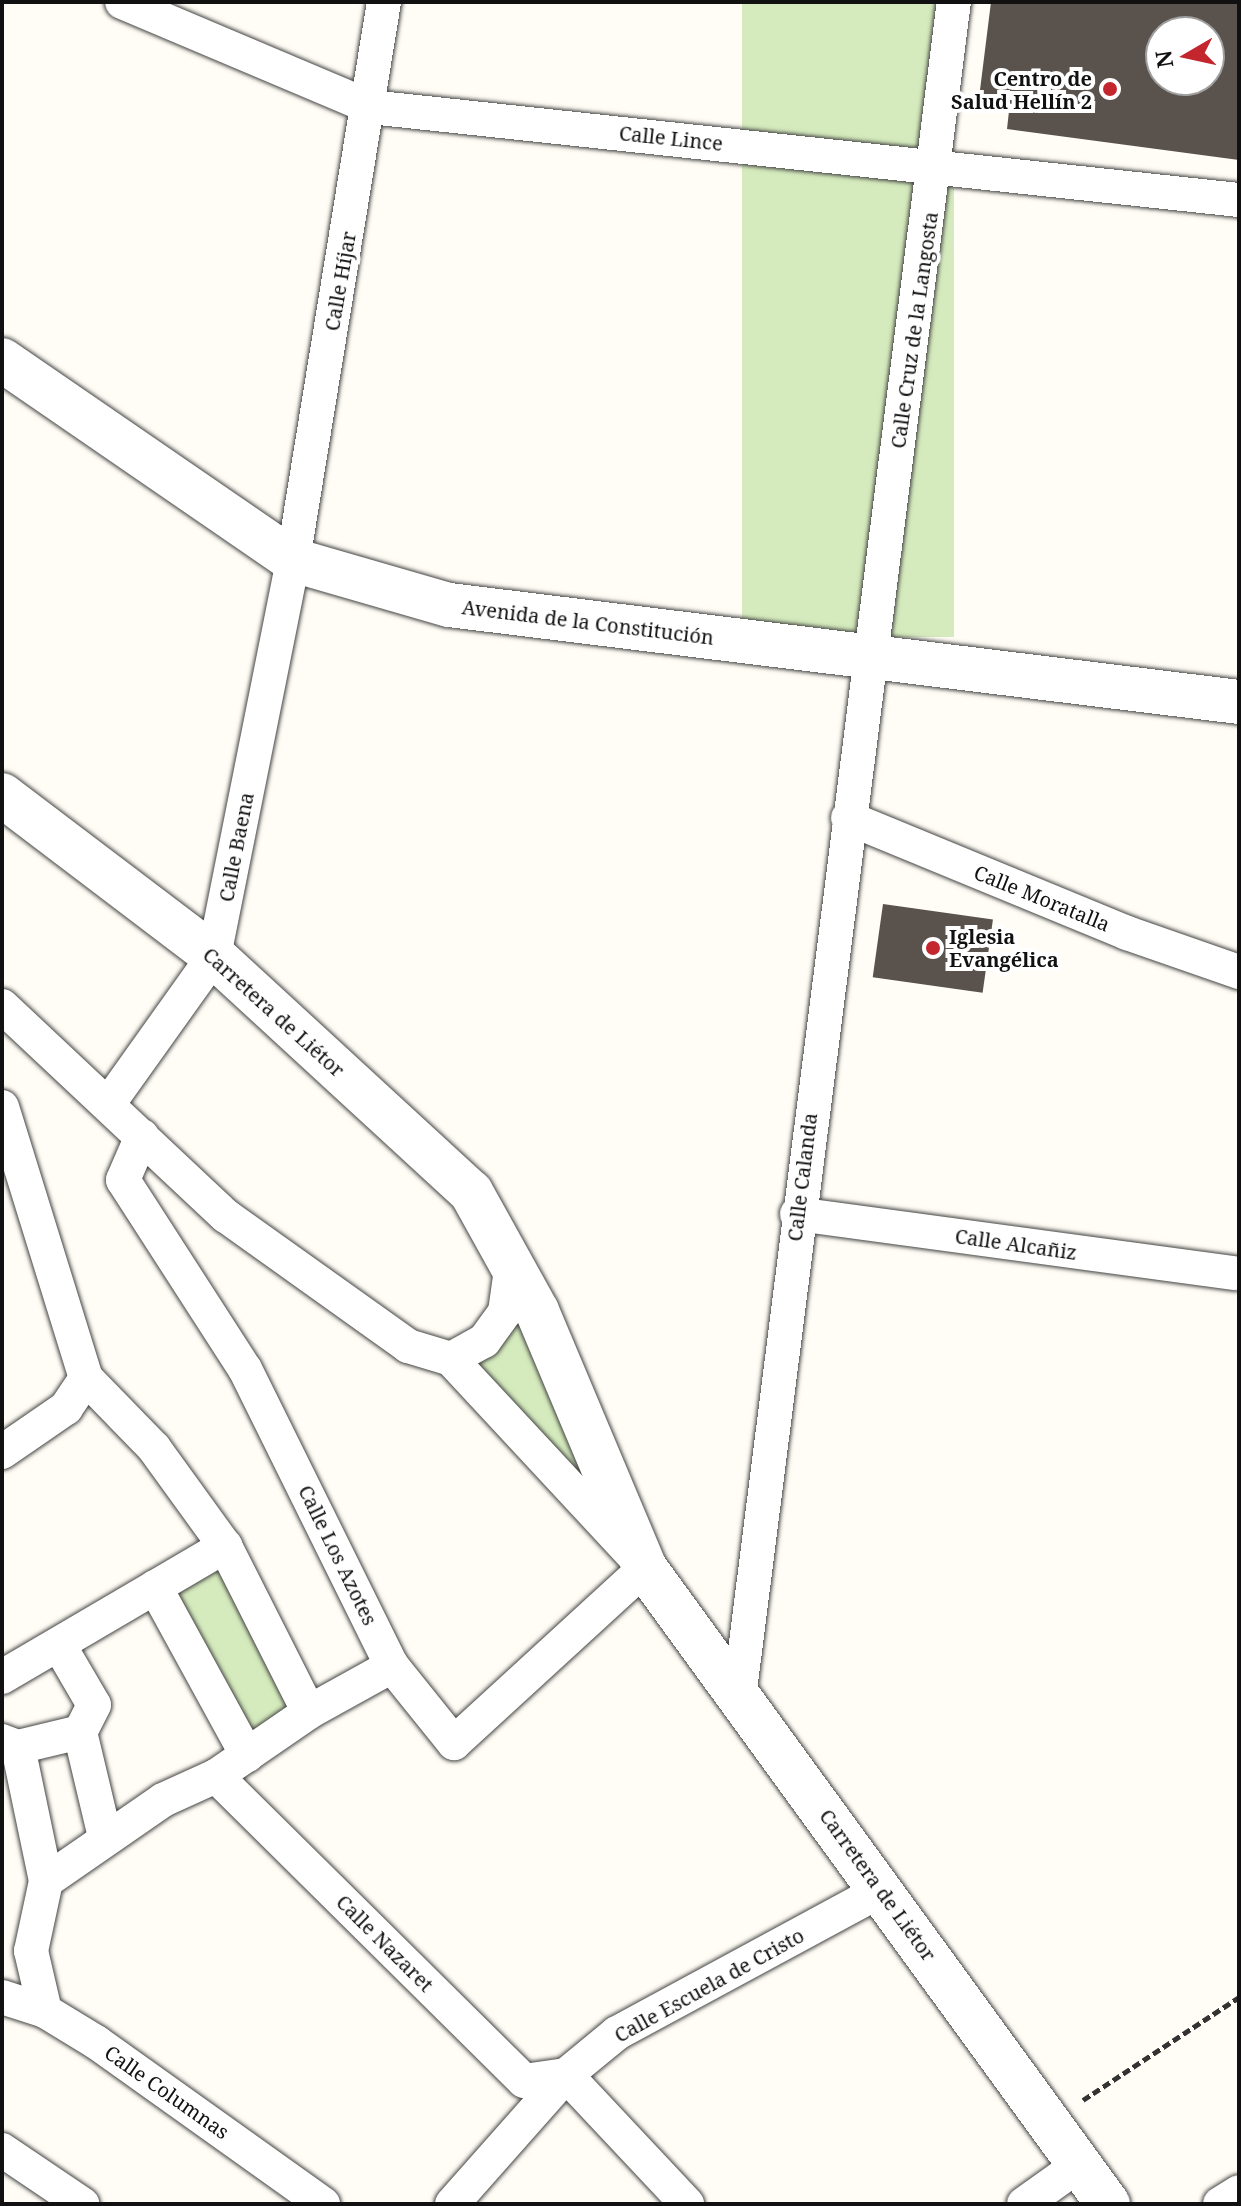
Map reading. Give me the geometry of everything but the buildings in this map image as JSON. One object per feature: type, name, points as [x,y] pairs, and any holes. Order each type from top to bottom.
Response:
[{"type":"street","name":"Calle Lince","points":[[122,2],[370,107],[1239,200]]},
{"type":"street","name":"Calle Híjar","points":[[293,560],[370,107],[384,2]]},
{"type":"street","name":"Calle Cruz de la Langosta","points":[[868,657],[936,166],[954,2]]},
{"type":"street","name":"Avenida de la Constitución","points":[[2,360],[293,560],[449,605],[1239,702]]},
{"type":"street","name":"Calle Baena","points":[[109,1103],[214,956],[293,560]]},
{"type":"street","name":"Calle Calanda","points":[[739,1698],[868,657]]},
{"type":"street","name":"Carretera de Liétor","points":[[2,795],[214,956],[471,1192],[537,1311],[645,1568]]},
{"type":"street","name":"Calle Moratalla","points":[[848,818],[1127,933],[1239,972]]},
{"type":"street","points":[[2,1006],[55,1060],[109,1103],[226,1216],[408,1346],[451,1359],[484,1341],[505,1312],[512,1263]]},
{"type":"street","points":[[2,1107],[86,1378],[154,1448],[225,1546],[309,1712]]},
{"type":"street","name":"Calle Los Azotes","points":[[142,1136],[123,1180],[245,1369],[392,1666],[454,1743],[645,1568]]},
{"type":"street","name":"Calle Alcañiz","points":[[797,1214],[1235,1273]]},
{"type":"street","name":"Carretera de Liétor","points":[[451,1359],[645,1568],[1108,2204]]},
{"type":"street","points":[[9,1434],[66,1408],[86,1378]]},
{"type":"street","points":[[2,1677],[225,1546]]},
{"type":"street","points":[[155,1587],[247,1755]]},
{"type":"street","points":[[59,1645],[94,1705],[80,1732],[105,1837]]},
{"type":"street","points":[[46,1881],[105,1837],[163,1800],[216,1776],[309,1712],[392,1666]]},
{"type":"street","points":[[45,2011],[31,1951],[46,1881],[10,1744],[80,1732]]},
{"type":"street","name":"Calle Nazaret","points":[[216,1776],[524,2081],[566,2075]]},
{"type":"street","name":"Calle Escuela de Cristo","points":[[452,2204],[566,2075],[617,2033],[882,1890]]},
{"type":"street","name":"Calle Columnas","points":[[2,1997],[45,2011],[192,2107],[323,2204]]},
{"type":"street","points":[[566,2075],[687,2204]]},
{"type":"street","points":[[2,2150],[82,2204]]},
{"type":"street","points":[[1024,2204],[1080,2164]]},
{"type":"street","points":[[1220,2204],[1239,2192]]},
{"type":"path","points":[[1050,2122],[1239,1997]]},
{"type":"green space","points":[[742,2],[954,2],[954,637],[742,637]]},
{"type":"green space","points":[[512,1263],[645,1568],[451,1359],[484,1341]]},
{"type":"green space","points":[[225,1546],[309,1712],[237,1749],[153,1583]]},
{"type":"place","name":"Centro de Salud Hellín 2","points":[[1110,89]]},
{"type":"place","name":"Iglesia Evangélica","points":[[933,948]]}]
